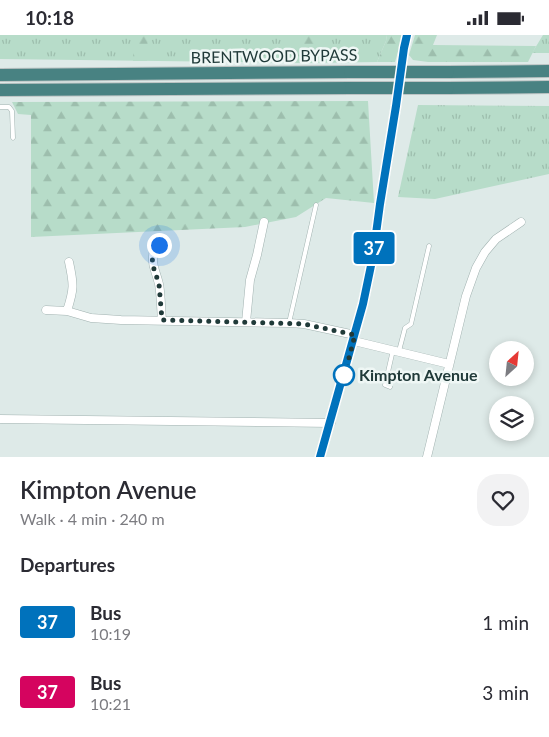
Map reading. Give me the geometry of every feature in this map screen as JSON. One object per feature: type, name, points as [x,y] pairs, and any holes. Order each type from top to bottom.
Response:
[{"type":"highway","name":"BRENTWOOD BYPASS","points":[[0,75],[549,71]]},
{"type":"highway","name":"BRENTWOOD BYPASS","points":[[0,90],[549,87]]},
{"type":"street","points":[[320,457],[363,304],[373,256],[407,35]]},
{"type":"street","points":[[246,322],[250,280],[264,222]]},
{"type":"street","points":[[427,457],[466,296],[476,268],[485,252],[496,239],[522,222]]},
{"type":"street","points":[[162,320],[159,284],[152,263],[154,248],[166,243]]},
{"type":"street","points":[[67,311],[74,285],[69,262]]},
{"type":"street","points":[[46,311],[67,311],[91,318],[121,320],[304,324],[396,351],[449,364]]},
{"type":"street","points":[[0,419],[331,423]]},
{"type":"lane","points":[[0,107],[9,107],[12,111],[13,139]]},
{"type":"lane","points":[[288,323],[316,205]]},
{"type":"lane","points":[[390,387],[385,385],[405,328],[411,325],[429,246]]},
{"type":"green space","points":[[0,35],[387,35],[377,62],[305,63],[0,59]]},
{"type":"green space","points":[[133,35],[148,35],[147,61],[133,61]]},
{"type":"green space","points":[[293,35],[316,35],[314,61],[297,61]]},
{"type":"green space","points":[[387,35],[403,35],[395,62],[377,62],[386,41]]},
{"type":"green space","points":[[415,35],[437,35],[433,45],[536,46],[528,62],[428,62],[413,60],[409,55]]},
{"type":"green space","points":[[543,35],[549,35],[549,53],[532,53]]},
{"type":"green space","points":[[368,101],[374,203],[326,198],[296,217],[245,227],[31,237],[31,115],[18,114],[12,102]]},
{"type":"green space","points":[[418,105],[549,106],[549,174],[435,199],[398,197]]},
{"type":"bus line","name":"37","points":[[320,457],[354,341],[373,256],[399,77],[407,35]]},
{"type":"place","name":"Kimpton Avenue","points":[[344,375]]},
{"type":"route","points":[[159,245],[154,248],[152,263],[159,284],[162,320],[304,324],[355,335],[344,377],[344,375]]}]
